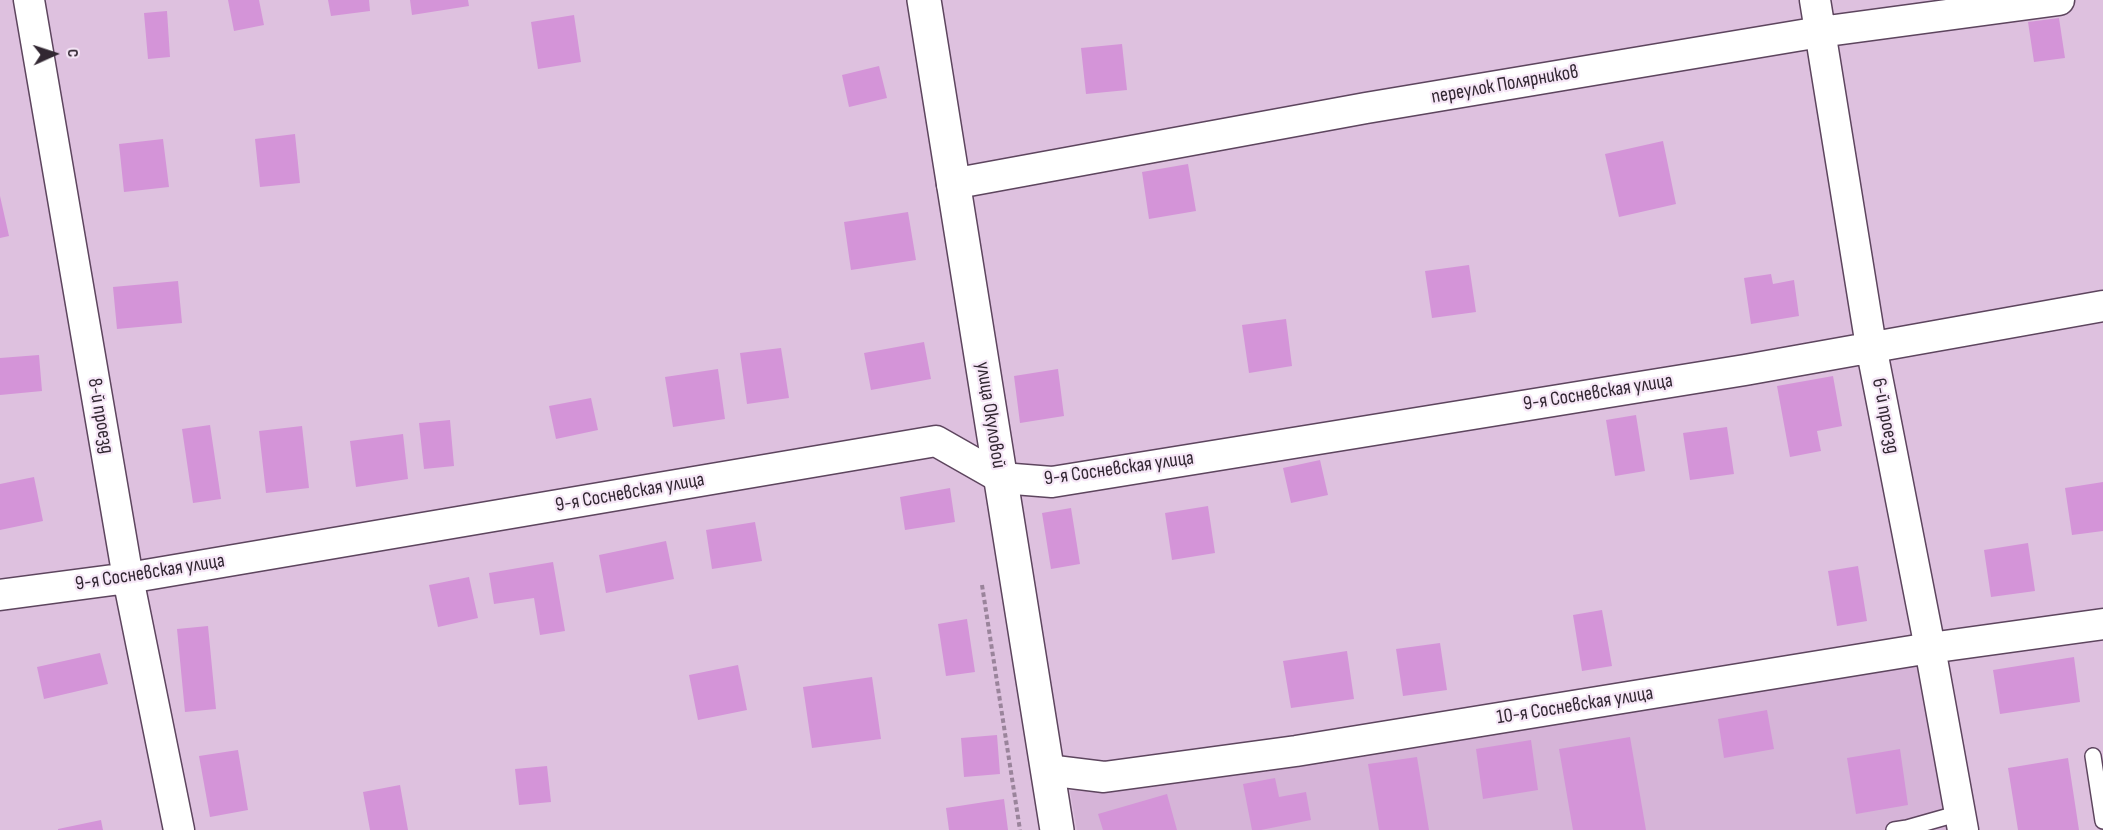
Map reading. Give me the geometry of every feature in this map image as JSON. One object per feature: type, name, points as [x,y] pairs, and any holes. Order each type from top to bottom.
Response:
[{"type":"street","name":"8-й проезд","points":[[29,0],[128,578],[180,830]]},
{"type":"street","name":"улица Окуловой","points":[[924,0],[1057,830]]},
{"type":"street","name":"6-й проезд","points":[[1815,0],[1871,346],[1961,821]]},
{"type":"street","name":"переулок Полярников","points":[[952,184],[1366,108],[1820,32],[2059,0]]},
{"type":"street","name":"9-я Сосневская улица","points":[[0,595],[128,578],[936,441],[1001,478],[1052,482],[1733,371],[2103,306]]},
{"type":"street","name":"10-я Сосневская улица","points":[[1047,770],[1104,777],[1274,754],[1930,648],[2103,624]]},
{"type":"lane","points":[[2093,756],[2103,821]]},
{"type":"lane","points":[[1894,830],[1961,821]]},
{"type":"shaded area","points":[[1925,660],[1952,830],[1077,830],[1070,791],[1298,758]]},
{"type":"building","points":[[228,0],[259,0],[264,25],[234,31]]},
{"type":"building","points":[[328,0],[369,0],[370,11],[331,16]]},
{"type":"building","points":[[410,0],[468,0],[469,6],[412,15]]},
{"type":"building","points":[[167,11],[170,57],[148,59],[144,13]]},
{"type":"building","points":[[574,15],[581,62],[538,69],[531,22]]},
{"type":"building","points":[[2059,18],[2065,58],[2034,62],[2028,22]]},
{"type":"building","points":[[1122,44],[1127,90],[1086,94],[1081,48]]},
{"type":"building","points":[[879,66],[887,98],[849,107],[842,75]]},
{"type":"building","points":[[295,134],[300,183],[260,187],[255,139]]},
{"type":"building","points":[[163,139],[169,187],[124,192],[119,144]]},
{"type":"building","points":[[1663,141],[1676,204],[1619,217],[1605,154]]},
{"type":"building","points":[[1188,164],[1196,211],[1149,219],[1142,172]]},
{"type":"building","points":[[0,196],[9,236],[0,238]]},
{"type":"building","points":[[908,212],[916,260],[851,270],[844,222]]},
{"type":"building","points":[[1469,265],[1476,312],[1432,318],[1425,271]]},
{"type":"building","points":[[1771,274],[1773,284],[1794,280],[1799,316],[1751,324],[1744,278]]},
{"type":"building","points":[[178,281],[182,323],[117,329],[113,287]]},
{"type":"building","points":[[1286,319],[1292,366],[1249,373],[1242,325]]},
{"type":"building","points":[[924,342],[931,379],[871,390],[864,353]]},
{"type":"building","points":[[781,348],[789,398],[747,404],[740,353]]},
{"type":"building","points":[[39,355],[42,391],[0,395],[0,358]]},
{"type":"building","points":[[718,369],[725,419],[673,427],[665,377]]},
{"type":"building","points":[[1058,369],[1064,416],[1020,423],[1014,376]]},
{"type":"building","points":[[1833,376],[1842,426],[1817,431],[1821,451],[1790,457],[1777,386]]},
{"type":"building","points":[[591,398],[598,430],[556,439],[549,406]]},
{"type":"building","points":[[1636,415],[1645,471],[1615,476],[1606,420]]},
{"type":"building","points":[[450,420],[454,466],[424,469],[419,423]]},
{"type":"building","points":[[210,425],[221,499],[193,503],[182,429]]},
{"type":"building","points":[[302,426],[309,488],[266,493],[259,431]]},
{"type":"building","points":[[1727,427],[1734,474],[1690,480],[1683,433]]},
{"type":"building","points":[[403,434],[408,479],[356,487],[350,441]]},
{"type":"building","points":[[1320,460],[1328,495],[1291,503],[1283,468]]},
{"type":"building","points":[[34,477],[43,521],[0,530],[0,484]]},
{"type":"building","points":[[2103,482],[2103,531],[2072,535],[2065,488]]},
{"type":"building","points":[[950,488],[955,522],[905,530],[900,497]]},
{"type":"building","points":[[1208,506],[1215,553],[1172,560],[1165,513]]},
{"type":"building","points":[[1071,508],[1080,564],[1051,569],[1042,513]]},
{"type":"building","points":[[755,522],[762,561],[712,569],[706,530]]},
{"type":"building","points":[[666,541],[674,579],[606,593],[599,555]]},
{"type":"building","points":[[2028,543],[2035,591],[1991,597],[1984,550]]},
{"type":"building","points":[[553,562],[565,631],[540,635],[534,598],[494,604],[489,573]]},
{"type":"building","points":[[1858,566],[1867,621],[1837,626],[1828,571]]},
{"type":"building","points":[[469,577],[478,618],[438,627],[429,585]]},
{"type":"building","points":[[1602,610],[1612,666],[1582,671],[1573,615]]},
{"type":"building","points":[[967,619],[975,672],[946,676],[938,624]]},
{"type":"building","points":[[208,626],[216,709],[185,712],[177,629]]},
{"type":"building","points":[[1440,643],[1447,690],[1403,696],[1396,649]]},
{"type":"building","points":[[1347,651],[1354,699],[1291,708],[1283,661]]},
{"type":"building","points":[[100,653],[108,684],[44,699],[37,667]]},
{"type":"building","points":[[2074,657],[2080,702],[2000,714],[1993,670]]},
{"type":"building","points":[[738,665],[747,710],[698,720],[689,675]]},
{"type":"building","points":[[872,677],[881,739],[812,748],[803,687]]},
{"type":"building","points":[[1767,710],[1774,749],[1724,758],[1718,719]]},
{"type":"building","points":[[997,735],[1000,774],[964,777],[961,738]]},
{"type":"building","points":[[1630,737],[1646,830],[1573,830],[1559,749]]},
{"type":"building","points":[[1531,740],[1538,790],[1483,799],[1476,749]]},
{"type":"building","points":[[1900,749],[1908,805],[1856,814],[1847,758]]},
{"type":"building","points":[[238,750],[248,810],[210,817],[199,756]]},
{"type":"building","points":[[1417,757],[1429,830],[1379,830],[1368,764]]},
{"type":"building","points":[[2068,758],[2079,830],[2018,830],[2008,768]]},
{"type":"building","points":[[547,766],[551,802],[519,805],[515,769]]},
{"type":"building","points":[[1275,778],[1279,797],[1306,792],[1311,820],[1252,830],[1243,784]]},
{"type":"building","points":[[400,785],[408,830],[370,830],[363,792]]},
{"type":"building","points":[[1167,794],[1177,830],[1103,830],[1098,814]]},
{"type":"building","points":[[1004,799],[1008,830],[949,830],[946,808]]},
{"type":"building","points":[[101,820],[103,830],[58,830],[58,829]]}]
